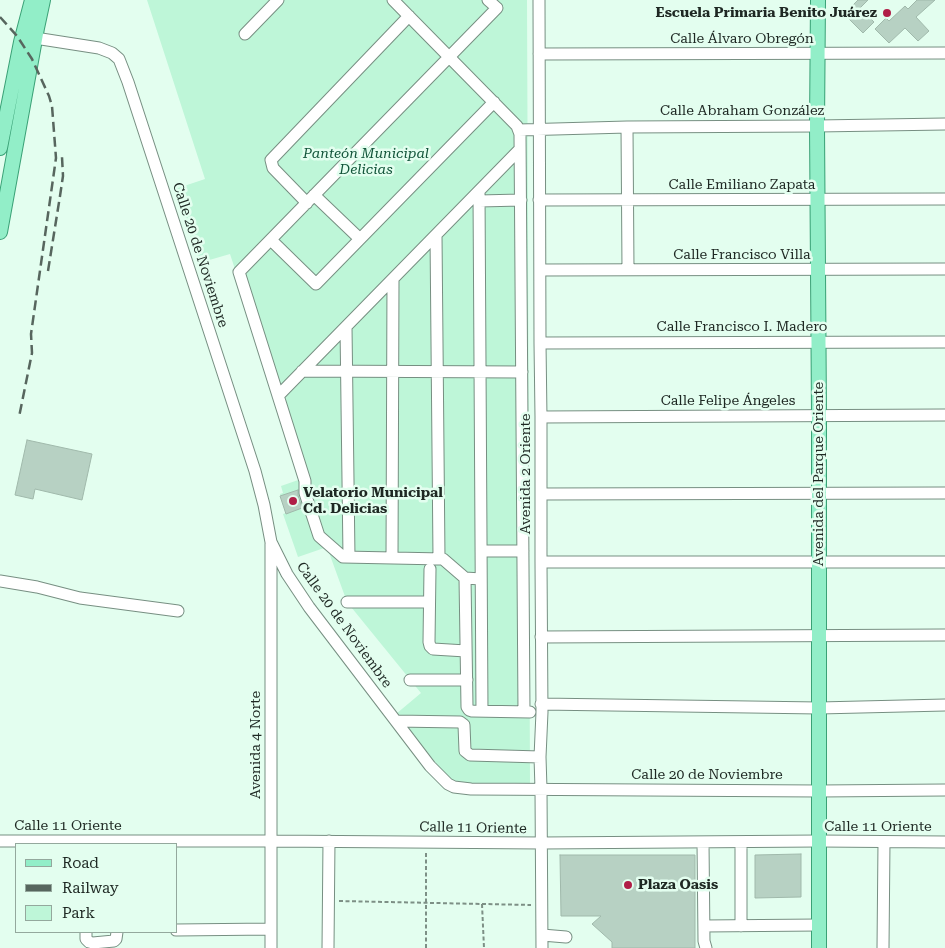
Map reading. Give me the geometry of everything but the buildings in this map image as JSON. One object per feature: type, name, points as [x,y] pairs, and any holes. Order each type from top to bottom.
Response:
[{"type":"main road","points":[[0,232],[29,35],[32,0]]},
{"type":"main road","points":[[0,148],[29,35],[43,0]]},
{"type":"main road","name":"Avenida del Parque Oriente","points":[[818,0],[819,948]]},
{"type":"street","points":[[245,34],[278,0]]},
{"type":"street","points":[[393,0],[517,126],[520,134],[524,712]]},
{"type":"street","points":[[481,579],[465,578],[443,559],[439,558],[343,557],[319,536],[305,494],[306,481],[239,272],[496,8],[488,0]]},
{"type":"street","name":"Avenida 2 Oriente","points":[[539,0],[542,948]]},
{"type":"street","points":[[360,239],[273,168],[271,160],[409,16]]},
{"type":"street","name":"Calle 20 de Noviembre","points":[[29,35],[108,51],[116,55],[122,67],[255,472],[271,542],[287,574],[309,607],[430,766],[448,784],[454,787],[471,789],[945,790]]},
{"type":"street","name":"Calle Álvaro Obregón","points":[[539,54],[945,53]]},
{"type":"street","points":[[271,240],[316,284],[494,102]]},
{"type":"street","name":"Calle Abraham González","points":[[519,130],[945,124]]},
{"type":"street","points":[[627,127],[628,270]]},
{"type":"street","points":[[278,396],[436,235],[479,196],[520,149]]},
{"type":"street","points":[[479,196],[521,200]]},
{"type":"street","points":[[479,196],[482,711]]},
{"type":"street","name":"Calle Emiliano Zapata","points":[[539,200],[945,199]]},
{"type":"street","points":[[436,235],[439,558]]},
{"type":"street","name":"Calle Francisco Villa","points":[[540,270],[945,269]]},
{"type":"street","points":[[392,558],[393,279]]},
{"type":"street","points":[[346,327],[349,557]]},
{"type":"street","name":"Calle Francisco I. Madero","points":[[540,343],[945,342]]},
{"type":"street","points":[[302,372],[522,372]]},
{"type":"street","name":"Calle Felipe Ángeles","points":[[541,416],[945,415]]},
{"type":"street","points":[[541,494],[945,493]]},
{"type":"street","name":"Avenida 4 Norte","points":[[271,542],[271,948]]},
{"type":"street","points":[[481,551],[523,551]]},
{"type":"street","points":[[541,562],[945,562]]},
{"type":"street","points":[[430,569],[428,642],[433,649],[466,651]]},
{"type":"street","points":[[465,578],[467,707],[472,711],[524,712],[541,708],[819,708],[945,705]]},
{"type":"street","points":[[0,581],[37,587],[80,598],[178,611]]},
{"type":"street","points":[[346,602],[429,602]]},
{"type":"street","points":[[541,636],[945,635]]},
{"type":"street","points":[[410,680],[467,680]]},
{"type":"street","points":[[396,721],[460,722],[464,725],[466,751],[470,756],[540,756]]},
{"type":"street","name":"Calle 11 Oriente","points":[[0,841],[77,843],[271,841],[542,843],[945,842]]},
{"type":"street","points":[[328,948],[329,841]]},
{"type":"street","points":[[703,842],[704,942],[706,948]]},
{"type":"street","points":[[741,842],[741,926]]},
{"type":"street","points":[[883,948],[884,842]]},
{"type":"street","points":[[704,926],[819,925]]},
{"type":"street","points":[[178,930],[271,929]]},
{"type":"street","points":[[86,933],[86,939],[93,943],[114,941],[117,933]]},
{"type":"street","points":[[542,935],[566,937]]},
{"type":"path","points":[[426,842],[426,948]]},
{"type":"path","points":[[329,901],[542,905]]},
{"type":"path","points":[[482,904],[484,948]]},
{"type":"green space","name":"Panteón Municipal Delicias","points":[[147,0],[527,0],[530,785],[454,785],[396,714],[421,693],[347,602],[327,547],[298,557],[283,514],[286,513],[280,494],[283,493],[281,486],[304,478],[230,254],[199,263],[175,189],[205,179]]},
{"type":"railway","points":[[0,17],[17,36],[32,59],[49,96],[52,106],[56,158],[31,334],[32,353],[19,417]]},
{"type":"railway","points":[[48,271],[63,176],[62,157]]},
{"type":"place","name":"Escuela Primaria Benito Juárez","points":[[887,13]]},
{"type":"place","name":"Velatorio Municipal Cd. Delicias","points":[[293,501]]},
{"type":"place","name":"Plaza Oasis","points":[[628,885]]}]
